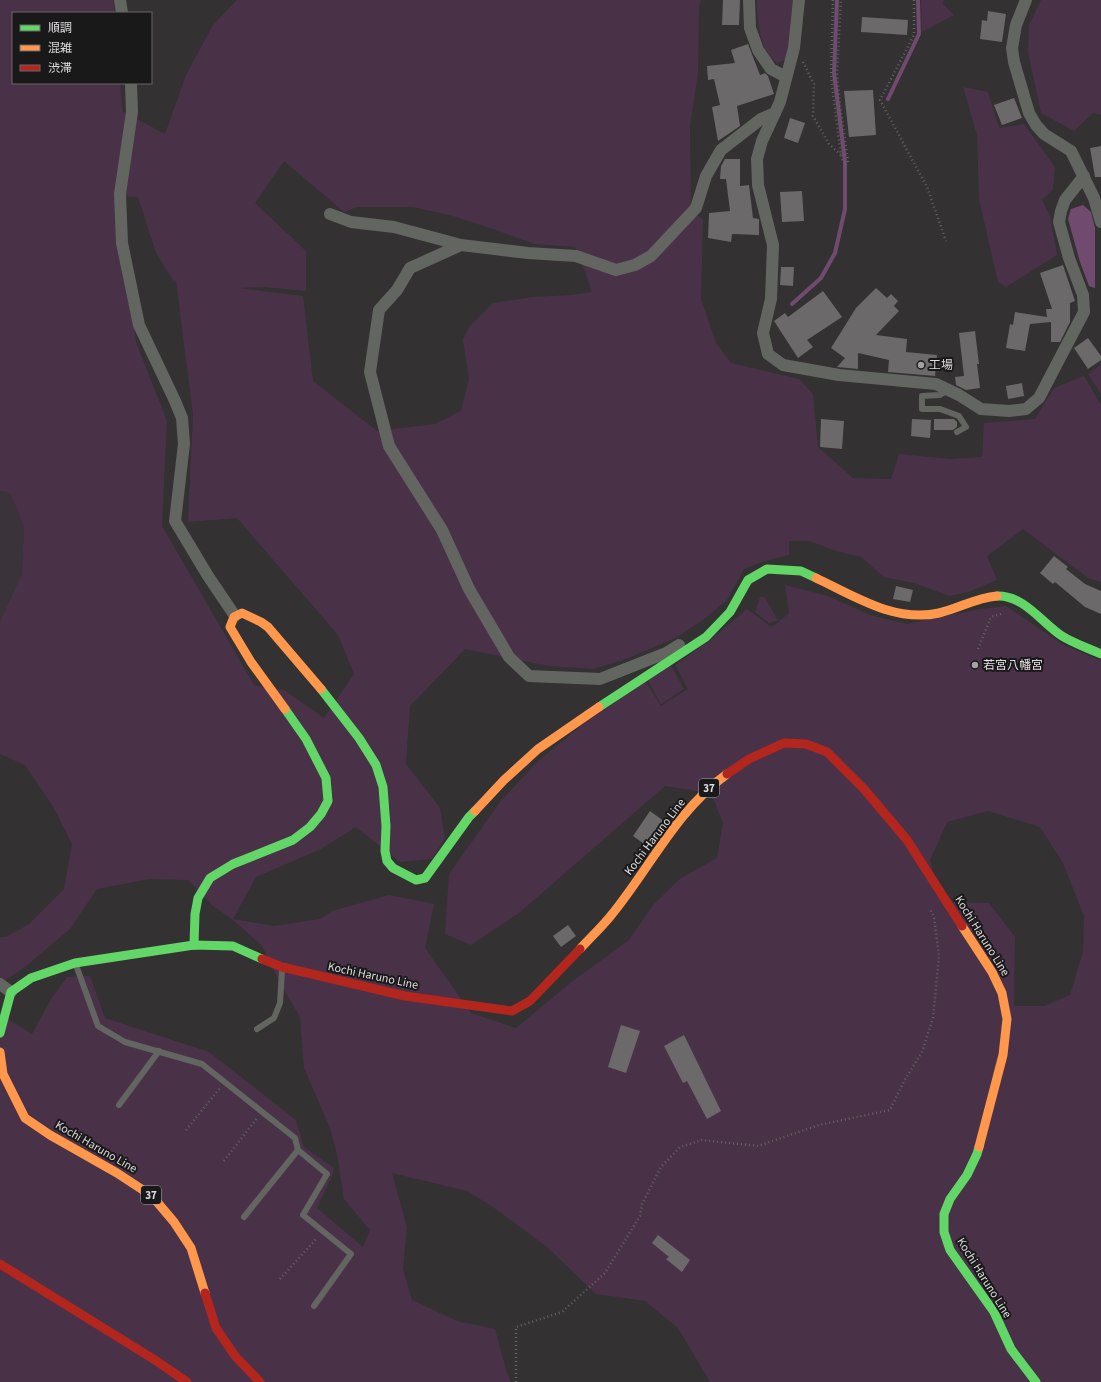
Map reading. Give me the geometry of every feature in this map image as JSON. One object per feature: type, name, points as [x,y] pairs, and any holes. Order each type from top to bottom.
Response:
[{"type":"main road","points":[[194,946],[195,914],[198,898],[210,878],[233,864],[293,840],[310,827],[321,814],[328,801],[326,778],[306,739],[251,662],[230,627],[235,616],[242,613],[268,627],[326,695],[359,738],[376,765],[383,787],[386,826],[385,851],[388,861],[393,868],[416,880],[425,878],[469,817],[504,780],[538,749],[597,708],[706,637],[730,612],[748,580],[767,569],[801,571],[887,611],[914,616],[939,613],[984,597],[1002,596],[1022,604],[1062,636],[1101,654]]},
{"type":"main road","name":"Kochi Haruno Line","points":[[12,992],[31,978],[75,963],[194,946],[233,946],[282,967],[405,996],[512,1011],[530,1001],[613,914],[684,814],[711,786],[749,760],[784,743],[806,744],[827,752],[864,790],[907,840],[992,972],[1002,992],[1007,1019],[1004,1055],[977,1154],[967,1175],[950,1199],[944,1214],[944,1232],[950,1250],[994,1312],[1011,1349],[1036,1382]]},
{"type":"main road","points":[[0,1033],[5,1011],[12,992]]},
{"type":"main road","name":"Kochi Haruno Line","points":[[0,1052],[3,1074],[25,1118],[50,1135],[118,1172],[152,1196],[174,1222],[191,1248],[216,1328],[235,1356],[260,1382]]},
{"type":"main road","points":[[0,1264],[188,1382]]},
{"type":"street","points":[[120,0],[122,12]]},
{"type":"street","points":[[749,0],[750,28],[758,50],[771,69],[786,77]]},
{"type":"street","points":[[799,0],[794,48],[780,102],[762,141],[757,159],[758,185],[773,245],[771,299],[763,333],[768,354],[783,365],[838,375],[936,384],[981,409],[1009,411],[1026,409],[1039,398],[1084,312],[1083,296],[1069,258],[1059,222],[1065,200],[1084,176]]},
{"type":"street","points":[[1026,0],[1016,25],[1012,48],[1029,113],[1036,125],[1044,134],[1071,151],[1094,198],[1101,222]]},
{"type":"street","points":[[131,84],[132,112],[120,194],[122,243],[139,325],[182,418],[184,444],[175,521],[208,576],[235,616]]},
{"type":"street","points":[[330,214],[351,222],[394,227],[461,245],[528,253],[576,256],[616,270],[635,266],[651,256],[696,208],[706,176],[721,150],[761,119],[775,113]]},
{"type":"street","points":[[461,245],[410,268],[397,290],[379,310],[370,372],[389,446],[442,530],[470,590],[509,657],[529,676],[600,679],[666,653],[730,612]]},
{"type":"street","points":[[0,984],[12,992]]},
{"type":"lane","points":[[948,390],[940,395],[922,396],[922,409],[940,409],[959,416],[966,427],[957,432]]},
{"type":"lane","points":[[75,963],[98,1026],[126,1042],[202,1064],[295,1138],[298,1150],[327,1174],[303,1215],[322,1232],[351,1254],[314,1306]]},
{"type":"lane","points":[[257,1029],[274,1018],[280,1003],[282,967]]},
{"type":"lane","points":[[119,1105],[159,1051]]},
{"type":"lane","points":[[244,1217],[298,1150]]},
{"type":"path","points":[[833,0],[831,74],[832,94],[841,156],[843,162],[848,162],[837,73],[841,0]]},
{"type":"path","points":[[914,0],[914,35],[880,100],[927,188],[946,241]]},
{"type":"path","points":[[802,60],[814,84],[813,116],[828,144],[841,156]]},
{"type":"path","points":[[832,94],[839,92]]},
{"type":"path","points":[[978,649],[991,617],[1005,613]]},
{"type":"path","points":[[516,1382],[516,1326],[562,1312],[605,1273],[640,1216],[642,1204],[661,1167],[680,1148],[702,1140],[758,1146],[819,1125],[890,1110],[904,1081],[922,1052],[933,1018],[939,956],[934,917],[929,904]]},
{"type":"path","points":[[186,1130],[225,1082]]},
{"type":"path","points":[[224,1161],[262,1112]]},
{"type":"path","points":[[280,1279],[322,1232]]},
{"type":"shaded area","points":[[0,0],[113,0],[115,12],[12,12],[12,84],[120,84],[122,111],[165,134],[186,75],[213,25],[237,0],[701,0],[699,7],[698,73],[690,126],[691,211],[703,219],[701,299],[716,343],[731,363],[799,379],[813,394],[818,447],[853,478],[891,479],[899,454],[951,459],[982,457],[984,423],[1035,419],[1054,388],[1084,376],[1101,405],[1101,582],[1088,578],[1023,529],[987,556],[997,580],[971,591],[950,596],[914,583],[884,577],[861,557],[836,551],[810,541],[789,541],[789,555],[762,562],[744,569],[727,600],[703,620],[675,638],[629,658],[593,669],[549,666],[465,649],[410,706],[406,764],[440,808],[445,838],[432,859],[400,862],[356,827],[321,849],[256,877],[233,919],[274,926],[320,919],[332,911],[389,895],[434,904],[425,948],[471,1013],[516,1028],[574,980],[628,941],[654,904],[681,878],[717,858],[723,823],[714,800],[703,792],[665,786],[519,913],[471,945],[445,934],[449,874],[500,802],[538,761],[582,725],[645,680],[661,706],[688,689],[675,665],[709,641],[747,609],[770,626],[775,625],[789,613],[785,585],[828,596],[870,615],[907,624],[980,609],[1006,606],[1062,644],[1101,661],[1101,1382],[710,1382],[678,1328],[645,1301],[596,1294],[547,1247],[493,1207],[467,1191],[392,1173],[407,1227],[403,1269],[412,1300],[457,1321],[495,1329],[507,1373],[511,1382],[0,1382],[0,1014],[32,1034],[51,999],[67,977],[90,976],[105,1018],[209,1052],[296,1120],[304,1147],[334,1168],[332,1176],[317,1208],[363,1247],[370,1230],[344,1199],[337,1154],[330,1128],[304,1068],[300,1017],[280,983],[262,946],[233,920],[212,905],[188,880],[149,879],[97,889],[70,929],[25,967],[0,984],[0,937],[6,937],[29,924],[64,889],[72,844],[54,808],[25,765],[0,754],[0,621],[22,574],[24,527],[10,493],[0,491]],"holes":[[[284,161],[344,212],[357,207],[413,207],[453,216],[534,244],[575,247],[592,292],[571,295],[533,297],[493,303],[469,327],[463,340],[469,379],[461,411],[435,424],[377,431],[313,381],[303,296],[239,288],[265,287],[306,291],[306,251],[255,203]],[[119,196],[138,197],[156,253],[173,280],[176,281],[193,414],[188,522],[237,518],[338,635],[354,674],[324,718],[284,690],[254,685],[162,526],[167,421],[136,342]],[[988,811],[1040,827],[1063,863],[1084,916],[1083,952],[1070,995],[1044,1006],[1014,1006],[1015,937],[989,903],[941,902],[930,860],[947,822]]]},
{"type":"shaded area","points":[[757,0],[793,0],[792,39],[785,60],[777,63],[766,50],[760,34]]},
{"type":"shaded area","points":[[921,0],[944,0],[943,4],[954,15],[922,32]]},
{"type":"shaded area","points":[[1041,0],[1101,0],[1101,115],[1093,113],[1074,131],[1041,113],[1028,52],[1029,25]]},
{"type":"shaded area","points":[[963,87],[988,92],[999,128],[1024,124],[1055,167],[1053,189],[1042,200],[1050,216],[1057,255],[1006,287],[998,282],[979,199],[977,135]]},
{"type":"shaded area","points":[[1083,205],[1091,212],[1095,228],[1095,288],[1089,286],[1080,262],[1068,219],[1071,209]]},
{"type":"shaded area","points":[[1101,365],[1101,394],[1088,374]]},
{"type":"shaded area","points":[[0,491],[10,493],[24,527],[22,574],[0,621]]},
{"type":"shaded area","points":[[760,597],[765,597],[778,621],[769,623],[755,612]]},
{"type":"shaded area","points":[[670,664],[684,689],[661,704],[647,679]]},
{"type":"building","points":[[723,0],[740,0],[739,25],[722,25]]},
{"type":"building","points":[[988,11],[1006,14],[1002,42],[980,39],[982,20],[987,21]]},
{"type":"building","points":[[862,17],[908,20],[907,35],[861,32]]},
{"type":"building","points":[[748,44],[760,75],[765,73],[768,76],[774,94],[737,106],[740,126],[718,141],[712,107],[720,105],[714,79],[708,80],[707,66],[735,63],[731,50]]},
{"type":"building","points":[[873,90],[876,135],[849,137],[844,91]]},
{"type":"building","points":[[1014,98],[1022,118],[1002,125],[994,105]]},
{"type":"building","points":[[790,118],[805,123],[798,143],[784,138]]},
{"type":"building","points":[[1101,146],[1101,177],[1095,177],[1090,148]]},
{"type":"building","points":[[725,159],[740,159],[740,186],[749,185],[753,218],[759,219],[759,235],[732,234],[731,242],[708,238],[709,213],[730,211],[726,179],[720,179],[721,166]]},
{"type":"building","points":[[802,191],[804,221],[782,222],[780,192]]},
{"type":"building","points":[[1063,265],[1075,301],[1070,303],[1070,322],[1060,342],[1051,342],[1051,322],[1030,324],[1025,351],[1006,348],[1010,324],[1013,325],[1015,312],[1047,317],[1046,309],[1052,309],[1040,273]]},
{"type":"building","points":[[781,267],[794,267],[793,286],[780,285]]},
{"type":"building","points":[[876,288],[887,298],[891,294],[898,301],[894,306],[899,311],[876,335],[907,339],[906,352],[937,355],[935,376],[888,372],[889,360],[858,353],[858,369],[837,367],[845,358],[831,348],[856,308]]},
{"type":"building","points":[[823,291],[842,317],[807,340],[813,347],[798,358],[774,321],[785,313],[788,317]]},
{"type":"building","points":[[975,331],[980,388],[966,390],[956,385],[955,377],[964,376],[959,333]]},
{"type":"building","points":[[1088,338],[1101,356],[1101,360],[1088,369],[1074,348]]},
{"type":"building","points":[[1022,383],[1024,396],[1008,399],[1006,386]]},
{"type":"building","points":[[821,419],[844,421],[842,449],[820,447]]},
{"type":"building","points":[[912,419],[931,420],[930,438],[911,436]]},
{"type":"building","points":[[934,419],[954,419],[957,422],[957,427],[953,430],[934,430]]},
{"type":"building","points":[[1054,556],[1068,567],[1066,569],[1085,584],[1101,591],[1101,614],[1085,607],[1055,582],[1053,584],[1040,573]]},
{"type":"building","points":[[896,586],[913,590],[910,602],[893,599]]},
{"type":"building","points":[[650,811],[665,822],[647,846],[633,836]]},
{"type":"building","points":[[568,925],[576,936],[561,947],[553,936]]},
{"type":"building","points":[[621,1025],[640,1031],[626,1073],[608,1067]]},
{"type":"building","points":[[684,1035],[721,1111],[707,1119],[687,1081],[683,1083],[664,1046]]},
{"type":"building","points":[[658,1235],[690,1260],[682,1272],[666,1259],[669,1257],[652,1243]]},
{"type":"waterway","points":[[792,304],[821,278],[835,253],[845,209],[845,162],[834,73],[837,0]]},
{"type":"waterway","points":[[888,99],[919,34],[918,0]]},
{"type":"traffic: fast","points":[[599,707],[706,637],[730,612],[748,580],[767,569],[801,571],[816,578]]},
{"type":"traffic: fast","points":[[997,596],[1016,600],[1062,636],[1101,654]]},
{"type":"traffic: fast","points":[[321,689],[359,738],[376,765],[383,787],[386,826],[385,851],[387,861],[393,868],[416,880],[425,878],[469,817],[475,811]]},
{"type":"traffic: fast","points":[[194,945],[195,914],[198,898],[210,878],[233,864],[293,840],[310,827],[321,814],[328,801],[326,778],[306,739],[285,709]]},
{"type":"traffic: fast","points":[[0,1033],[11,992],[31,978],[75,963],[194,945],[233,946],[262,959]]},
{"type":"traffic: fast","points":[[979,1147],[967,1175],[950,1199],[944,1214],[944,1232],[950,1250],[994,1312],[1011,1349],[1036,1382]]},
{"type":"traffic: slow","points":[[816,578],[875,606],[907,614],[923,615],[939,613],[975,601],[997,596]]},
{"type":"traffic: slow","points":[[285,709],[251,662],[230,627],[234,617],[242,613],[268,627],[321,689]]},
{"type":"traffic: slow","points":[[475,811],[504,780],[538,749],[599,707]]},
{"type":"traffic: slow","points":[[580,949],[613,913],[679,821],[693,804],[709,788],[727,774]]},
{"type":"traffic: slow","points":[[962,926],[992,972],[1002,993],[1007,1019],[1003,1055],[979,1147]]},
{"type":"traffic: slow","points":[[0,1052],[3,1074],[25,1118],[50,1135],[117,1173],[152,1196],[174,1222],[191,1248],[205,1293]]},
{"type":"traffic: jam","points":[[727,774],[749,759],[784,743],[806,744],[827,752],[864,789],[907,840],[962,926]]},
{"type":"traffic: jam","points":[[262,959],[282,967],[405,996],[512,1011],[530,1001],[580,949]]},
{"type":"traffic: jam","points":[[0,1264],[155,1360],[187,1382]]},
{"type":"traffic: jam","points":[[205,1293],[216,1328],[235,1356],[260,1382]]},
{"type":"place","name":"工場","points":[[921,365]]},
{"type":"place","name":"若宮八幡宮","points":[[975,665]]}]
